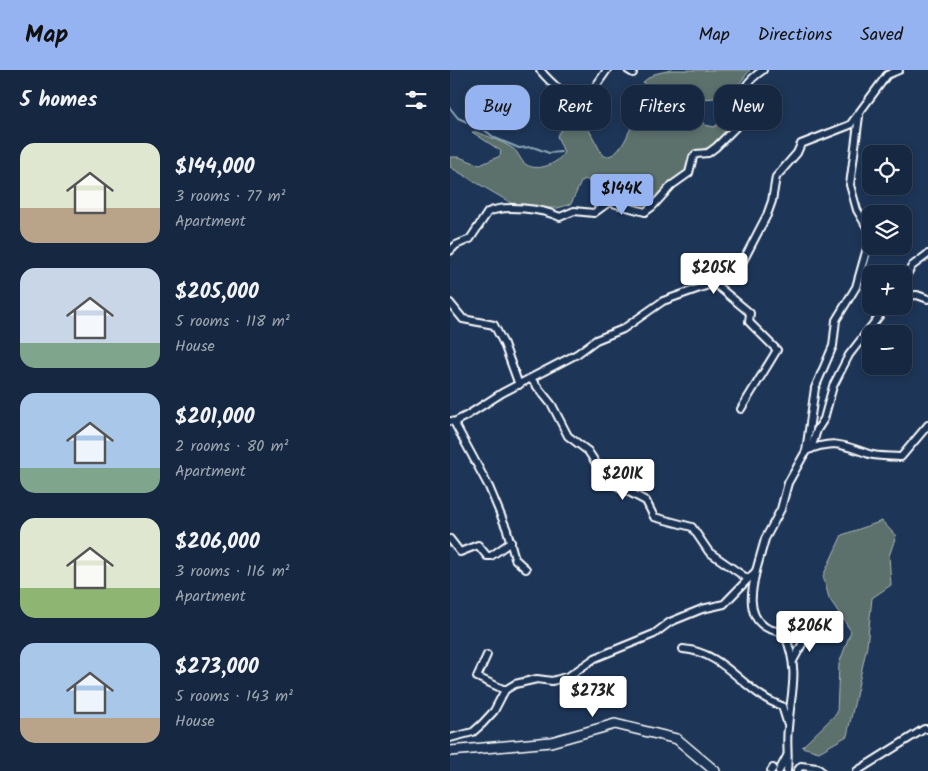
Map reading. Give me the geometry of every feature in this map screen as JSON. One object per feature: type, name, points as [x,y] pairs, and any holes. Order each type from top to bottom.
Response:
[{"type":"street","points":[[540,70],[547,79],[578,100],[586,100],[607,70]]},
{"type":"street","points":[[450,251],[470,239],[488,212],[493,209],[511,206],[525,210],[541,211],[560,217],[574,212],[594,213],[609,202],[645,212],[672,185],[689,173],[696,154],[708,153],[736,127],[744,107],[741,100],[743,91],[764,70]]},
{"type":"street","points":[[526,569],[516,559],[489,487],[452,421],[577,354],[596,340],[623,329],[663,301],[714,283],[731,274],[741,265],[767,215],[772,201],[776,177],[797,153],[801,144],[850,125],[887,75],[899,70]]},
{"type":"street","points":[[809,450],[815,388],[833,346],[836,320],[856,287],[871,234],[857,210],[850,184],[858,116]]},
{"type":"street","points":[[912,266],[928,254]]},
{"type":"street","points":[[714,283],[750,313],[749,322],[777,350],[741,409]]},
{"type":"street","points":[[912,295],[928,299]]},
{"type":"street","points":[[450,303],[462,319],[494,325],[504,344],[519,385]]},
{"type":"street","points":[[787,771],[788,728],[795,678],[793,661],[785,635],[762,625],[755,616],[752,594],[756,571],[765,538],[781,509],[788,483],[809,450],[817,430],[824,419],[833,386],[849,355],[880,315]]},
{"type":"street","points":[[531,379],[552,405],[568,436],[588,451],[603,474],[614,484],[646,502],[654,517],[692,527],[709,552],[748,579]]},
{"type":"street","points":[[809,450],[828,444],[849,445],[870,454],[901,457],[928,425]]},
{"type":"street","points":[[450,539],[460,552],[478,545],[488,556],[491,556],[511,542]]},
{"type":"street","points":[[450,738],[473,732],[494,711],[505,690],[525,680],[552,681],[568,676],[595,658],[654,634],[670,622],[702,609],[724,604],[756,571]]},
{"type":"street","points":[[793,661],[807,635]]},
{"type":"street","points":[[683,648],[702,653],[727,667],[764,700],[782,706],[788,728]]},
{"type":"street","points":[[487,655],[477,677],[505,690]]},
{"type":"street","points":[[450,751],[551,742],[615,724],[677,739],[714,771]]},
{"type":"street","points":[[857,771],[924,729],[928,729]]},
{"type":"street","points":[[775,770],[788,755]]},
{"type":"street","points":[[797,771],[801,766],[821,771]]},
{"type":"green space","points":[[671,70],[750,70],[739,85],[714,85],[714,98],[704,99],[704,85],[645,85],[643,82],[654,74]]},
{"type":"green space","points":[[704,124],[714,127],[714,130],[729,130],[718,143],[699,151],[692,170],[649,205],[635,205],[626,196],[607,198],[598,196],[589,181],[585,179],[581,182],[571,204],[558,208],[549,208],[511,203],[450,167],[450,157],[459,157],[480,165],[500,156],[501,151],[472,132],[503,143],[516,151],[524,163],[529,166],[540,167],[557,161],[564,152],[557,136],[561,130],[589,130],[603,156],[610,156],[616,152],[630,131],[704,130]]},
{"type":"green space","points":[[882,521],[896,536],[889,556],[891,585],[872,598],[867,646],[847,736],[819,752],[802,747],[837,713],[839,664],[851,631],[829,598],[823,576],[842,535]]},
{"type":"waterway","points":[[450,108],[458,118],[483,129],[495,138],[519,148],[533,147],[549,153],[561,152]]}]
